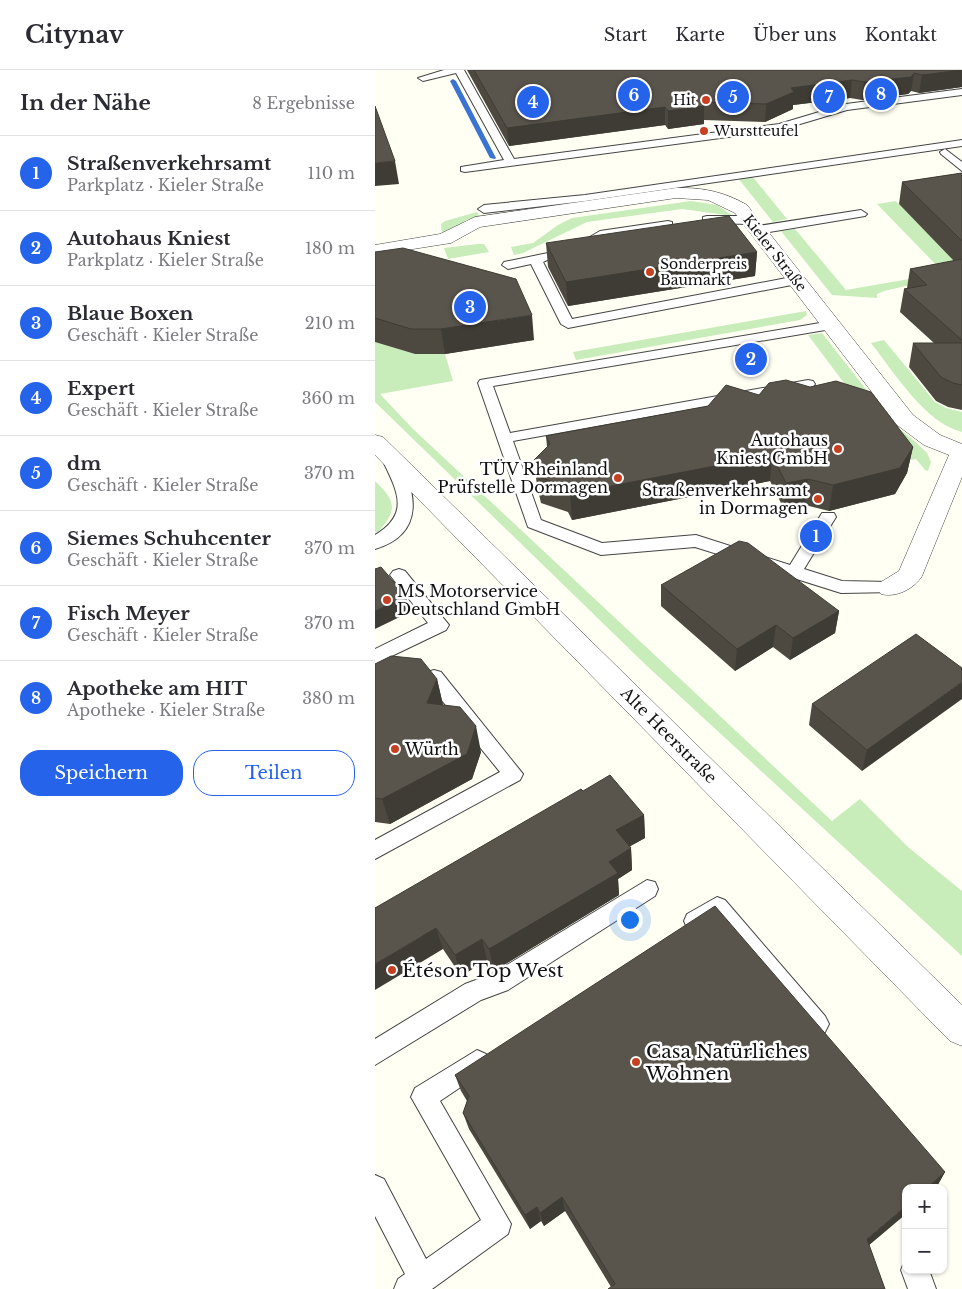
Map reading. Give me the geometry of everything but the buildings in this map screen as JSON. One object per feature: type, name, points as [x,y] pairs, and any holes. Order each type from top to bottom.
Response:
[{"type":"street","name":"Kieler Straße","points":[[375,250],[445,240],[490,214],[696,192],[717,188],[741,209],[754,225],[905,420],[932,440],[961,452],[909,576],[890,588]]},
{"type":"street","name":"Alte Heerstraße","points":[[382,449],[962,1029]]},
{"type":"lane","points":[[423,78],[458,70],[511,163]]},
{"type":"lane","points":[[465,169],[779,127],[846,107],[962,92]]},
{"type":"lane","points":[[961,145],[945,152],[962,168]]},
{"type":"lane","points":[[717,188],[961,145]]},
{"type":"lane","points":[[508,265],[536,261],[578,247],[604,234],[718,219],[754,225],[861,214]]},
{"type":"lane","points":[[536,261],[567,324],[797,280]]},
{"type":"lane","points":[[832,325],[485,383],[534,523],[601,549],[696,541],[841,587],[890,588]]},
{"type":"lane","points":[[505,438],[808,384]]},
{"type":"lane","points":[[375,543],[395,531],[403,521],[407,509],[405,490],[382,449]]},
{"type":"lane","points":[[794,572],[828,517]]},
{"type":"lane","points":[[375,657],[440,626],[399,575]]},
{"type":"lane","points":[[375,850],[513,774],[435,677]]},
{"type":"lane","points":[[375,1053],[473,992],[500,982],[647,889]]},
{"type":"lane","points":[[675,934],[717,907],[817,1024]]},
{"type":"lane","points":[[375,1188],[415,1284],[498,1224],[424,1097],[499,1048]]},
{"type":"lane","points":[[916,1274],[922,1289]]},
{"type":"green space","points":[[752,176],[787,219],[773,222],[738,178]]},
{"type":"green space","points":[[691,201],[717,205],[733,216],[682,209],[587,222],[523,253],[514,255],[511,247],[533,243],[558,225],[572,218]]},
{"type":"green space","points":[[896,201],[953,259],[962,258],[962,273],[884,291],[877,294],[877,298],[832,295],[781,231],[795,229],[846,290],[944,273],[877,204]]},
{"type":"green space","points":[[477,212],[480,217],[466,220],[448,235],[375,247],[375,245],[442,234],[441,224],[445,221]]},
{"type":"green space","points":[[484,244],[489,252],[448,259],[444,248]]},
{"type":"green space","points":[[806,311],[807,315],[800,320],[576,360],[573,352]]},
{"type":"green space","points":[[822,333],[894,425],[927,453],[931,462],[928,471],[916,459],[911,460],[847,387],[808,335]]},
{"type":"green space","points":[[884,340],[935,402],[946,408],[962,412],[962,432],[948,427],[935,418],[911,395],[871,343]]},
{"type":"green space","points":[[375,342],[415,354],[445,354],[453,381],[380,394],[412,428],[832,821],[860,799],[908,847],[962,891],[962,956],[647,666],[375,402]]},
{"type":"green space","points":[[375,481],[387,494],[392,506],[389,518],[378,532],[375,532]]},
{"type":"waterway","points":[[453,81],[493,158]]},
{"type":"place","name":"Apotheke am HIT","points":[[881,94]]},
{"type":"place","name":"Siemes Schuhcenter","points":[[634,95]]},
{"type":"place","name":"dm","points":[[733,97]]},
{"type":"place","name":"Fisch Meyer","points":[[829,97]]},
{"type":"place","name":"Hit","points":[[706,100]]},
{"type":"place","name":"Expert","points":[[533,102]]},
{"type":"place","name":"Wurstteufel","points":[[704,131]]},
{"type":"place","name":"Sonderpreis Baumarkt","points":[[650,272]]},
{"type":"place","name":"Blaue Boxen","points":[[470,307]]},
{"type":"place","name":"Autohaus Kniest","points":[[751,359]]},
{"type":"place","name":"Autohaus Kniest GmbH","points":[[838,449]]},
{"type":"place","name":"TÜV Rheinland Prüfstelle Dormagen","points":[[618,478]]},
{"type":"place","name":"Straßenverkehrsamt in Dormagen","points":[[818,499]]},
{"type":"place","name":"Straßenverkehrsamt","points":[[816,536]]},
{"type":"place","name":"MS Motorservice Deutschland GmbH","points":[[387,600]]},
{"type":"place","name":"Würth","points":[[395,749]]},
{"type":"place","name":"Étéson Top West","points":[[392,970]]},
{"type":"place","name":"Casa Natürliches Wohnen","points":[[636,1062]]}]
